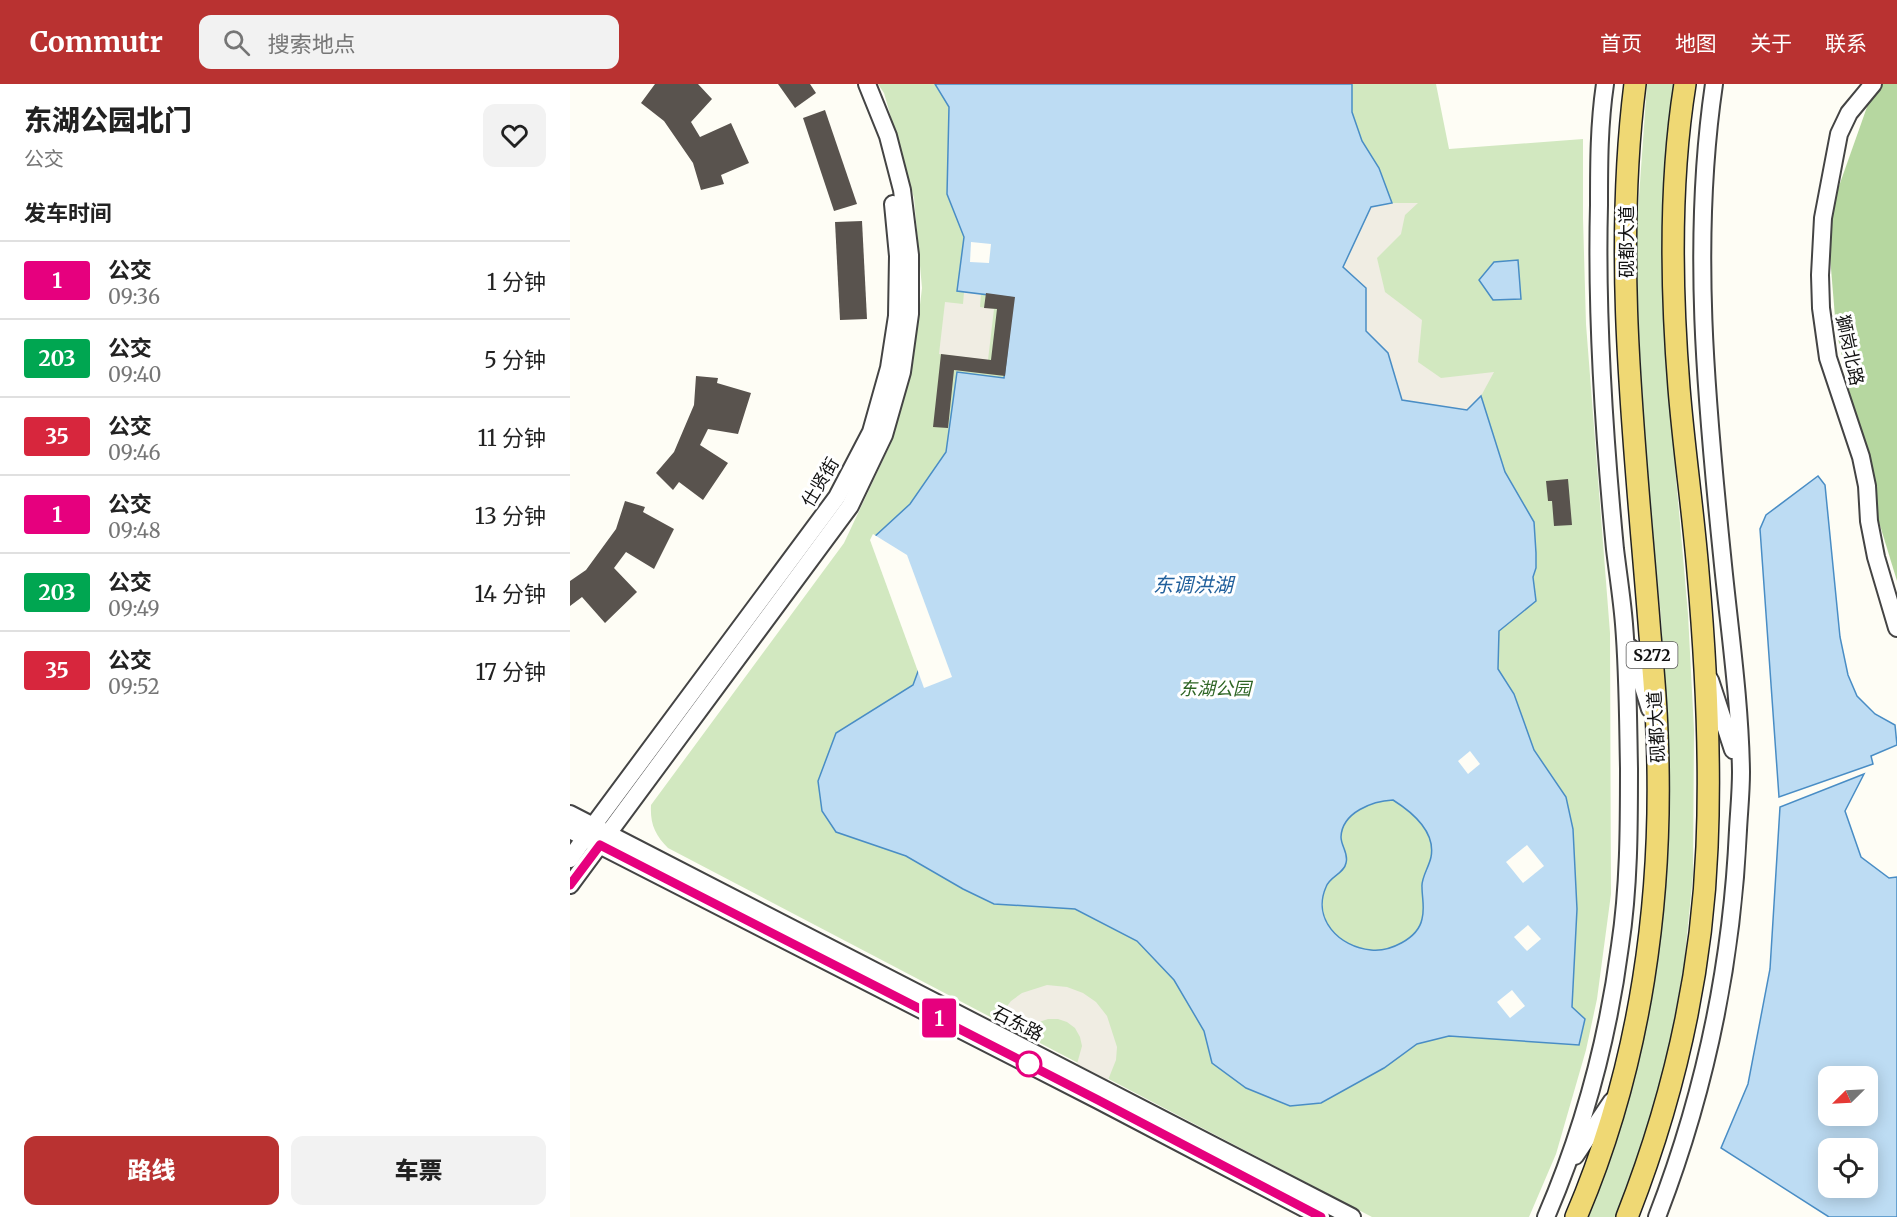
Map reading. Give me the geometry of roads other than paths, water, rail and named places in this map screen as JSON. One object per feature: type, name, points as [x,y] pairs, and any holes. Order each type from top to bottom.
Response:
[{"type":"main road","name":"砚都大道","points":[[1576,1217],[1590,1184],[1620,1090],[1639,1005],[1654,898],[1657,842],[1658,732],[1627,313],[1626,204],[1635,84]]},
{"type":"main road","name":"S272","points":[[1627,1217],[1648,1161],[1678,1057],[1697,952],[1707,850],[1709,744],[1706,665],[1679,388],[1673,252],[1675,197],[1685,84]]},
{"type":"street","name":"仕贤街","points":[[596,835],[837,497],[871,432],[889,368],[897,316],[898,256],[891,191],[878,139],[855,84]]},
{"type":"street","points":[[570,859],[596,835],[850,506],[884,435],[902,372],[910,314],[910,255],[900,179],[888,136],[867,84]]},
{"type":"street","points":[[1546,1217],[1563,1175],[1592,1085],[1611,1006],[1621,943],[1627,872],[1628,714],[1624,624],[1606,438],[1599,312],[1599,162],[1605,84]]},
{"type":"street","points":[[1657,1217],[1683,1146],[1707,1058],[1722,982],[1737,862],[1741,773],[1710,426],[1703,307],[1702,202],[1714,84]]},
{"type":"street","name":"獅岗北路","points":[[1873,84],[1849,113],[1839,134],[1823,218],[1821,308],[1828,358],[1861,458],[1876,556],[1897,628]]},
{"type":"street","points":[[1624,624],[1658,732]]},
{"type":"street","points":[[1706,665],[1741,773]]},
{"type":"street","name":"石东路","points":[[570,814],[596,835],[1321,1217]]},
{"type":"street","name":"石东路","points":[[570,830],[596,835],[1352,1217]]},
{"type":"street","points":[[570,885],[596,835]]},
{"type":"street","points":[[1563,1175],[1620,1090]]},
{"type":"street","points":[[1645,1217],[1667,1191]]},
{"type":"water","name":"东调洪湖","points":[[935,84],[1352,84],[1352,112],[1362,141],[1379,168],[1392,203],[1371,207],[1343,267],[1366,288],[1366,331],[1388,353],[1402,400],[1467,410],[1481,396],[1505,472],[1534,522],[1536,568],[1533,577],[1536,601],[1499,631],[1498,669],[1514,694],[1534,750],[1566,797],[1573,829],[1577,909],[1572,1007],[1585,1019],[1579,1045],[1449,1036],[1417,1044],[1384,1068],[1321,1103],[1290,1106],[1246,1088],[1212,1063],[1204,1031],[1174,980],[1137,941],[1075,909],[994,904],[906,856],[836,832],[822,811],[818,781],[836,733],[913,685],[920,666],[872,539],[910,504],[946,452],[957,372],[1004,378],[1013,298],[957,291],[964,237],[947,194],[949,107]],"holes":[[[1393,800],[1421,823],[1432,848],[1422,884],[1422,919],[1415,933],[1402,943],[1378,950],[1359,948],[1339,937],[1326,920],[1323,910],[1326,887],[1345,867],[1346,856],[1341,837],[1347,821],[1360,810],[1377,803]]]},
{"type":"water","points":[[1518,260],[1521,299],[1493,300],[1479,280],[1494,262]]},
{"type":"water","points":[[1818,476],[1825,485],[1840,637],[1848,675],[1857,696],[1875,714],[1895,725],[1897,745],[1871,756],[1873,764],[1779,797],[1760,529],[1766,515]]},
{"type":"water","points":[[1864,774],[1845,811],[1861,857],[1889,878],[1897,877],[1897,1217],[1829,1217],[1721,1148],[1748,1084],[1770,969],[1780,807]]},
{"type":"park label","name":"东湖公园","points":[[1215,688]]}]
